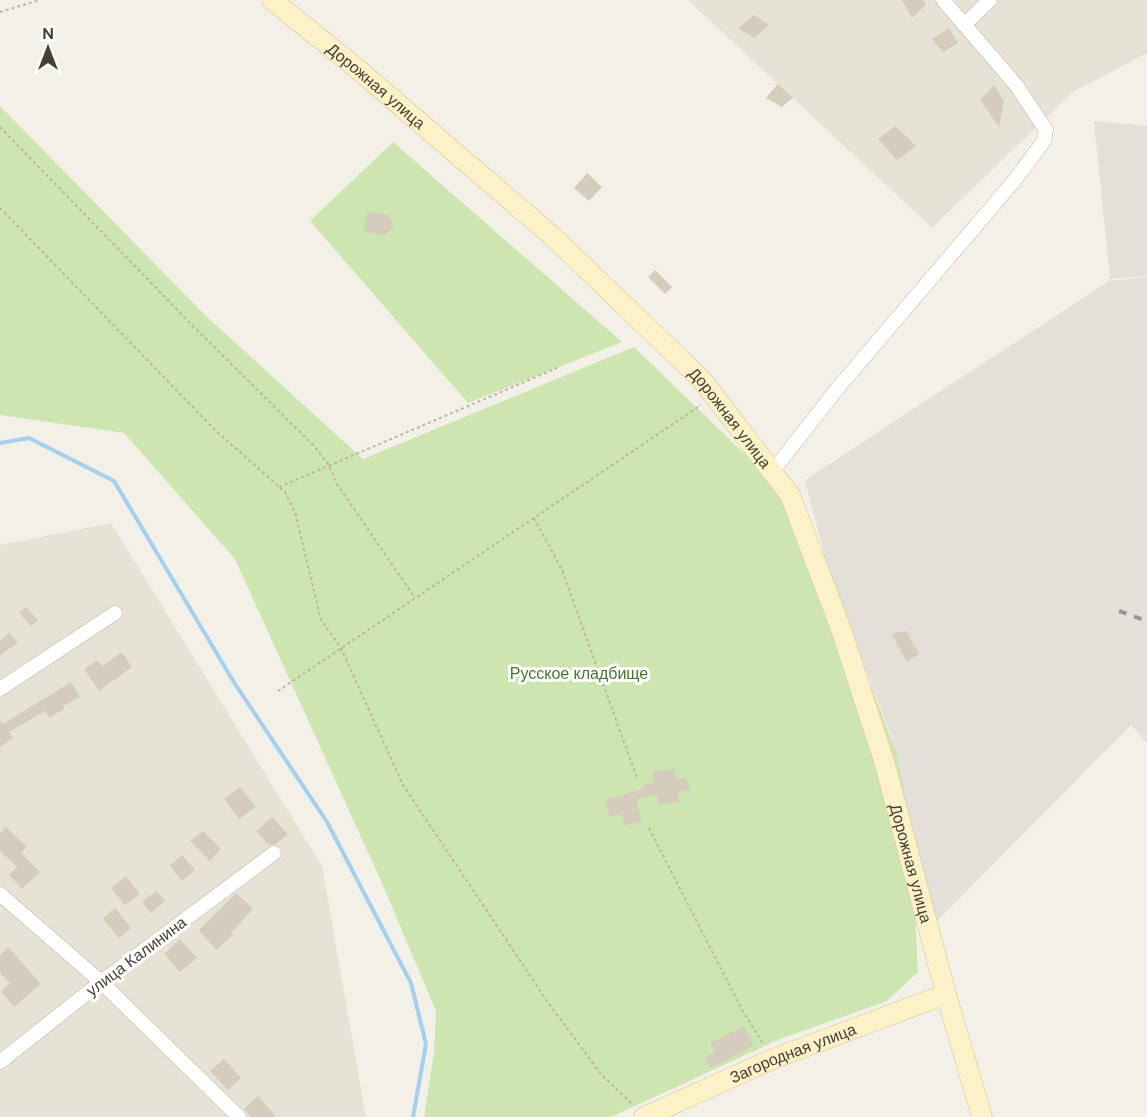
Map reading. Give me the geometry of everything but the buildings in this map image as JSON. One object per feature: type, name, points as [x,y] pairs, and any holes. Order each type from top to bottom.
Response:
[{"type":"street","name":"Дорожная улица","points":[[272,0],[354,66],[552,236],[702,380],[789,495],[841,629],[884,761],[946,994],[982,1117]]},
{"type":"street","points":[[772,472],[837,389],[1014,181],[1044,141],[1046,130],[1016,85],[943,0]]},
{"type":"street","points":[[964,25],[990,0]]},
{"type":"street","points":[[0,689],[115,613]]},
{"type":"street","name":"улица Калинина","points":[[0,1062],[101,982],[274,853]]},
{"type":"street","points":[[0,894],[101,982],[240,1117]]},
{"type":"street","name":"Загородная улица","points":[[644,1117],[773,1059],[946,994]]},
{"type":"path","points":[[0,12],[40,0]]},
{"type":"path","points":[[0,127],[191,324],[313,445],[329,465],[337,484],[415,598]]},
{"type":"path","points":[[0,208],[215,430],[285,492],[296,512],[321,620],[341,648],[403,785],[549,1004],[601,1074],[644,1117]]},
{"type":"path","points":[[279,487],[557,368]]},
{"type":"path","points":[[278,691],[714,396]]},
{"type":"path","points":[[534,518],[562,570],[637,778]]},
{"type":"path","points":[[649,828],[742,1010],[773,1059]]},
{"type":"shaded area","points":[[688,0],[1147,0],[1147,53],[1073,92],[932,228]]},
{"type":"shaded area","points":[[1094,121],[1147,126],[1147,276],[1110,279]]},
{"type":"shaded area","points":[[1147,277],[1147,743],[1131,725],[930,928],[892,738],[830,576],[805,480],[1109,281]]},
{"type":"shaded area","points":[[111,523],[322,866],[366,1117],[0,1117],[0,545]]},
{"type":"green space","name":"Русское кладбище","points":[[0,106],[207,317],[363,459],[634,347],[788,496],[826,568],[897,754],[911,830],[918,972],[887,1001],[780,1039],[611,1117],[424,1117],[434,1053],[436,1011],[381,881],[235,559],[124,433],[0,415]]},
{"type":"green space","points":[[393,142],[622,342],[468,403],[310,221]]},
{"type":"waterway","points":[[0,443],[29,438],[114,481],[235,684],[327,822],[411,983],[426,1044],[413,1117]]},
{"type":"railway","points":[[1119,611],[1147,621]]}]
